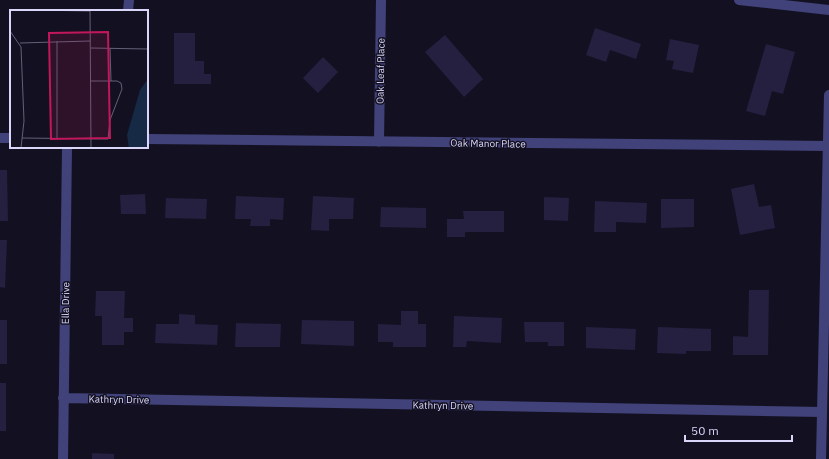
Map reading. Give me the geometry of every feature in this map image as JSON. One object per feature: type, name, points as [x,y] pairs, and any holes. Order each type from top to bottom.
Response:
[{"type":"street","points":[[128,10],[129,0]]},
{"type":"street","name":"Oak Leaf Place","points":[[380,142],[381,0]]},
{"type":"street","points":[[739,0],[829,10]]},
{"type":"street","points":[[821,459],[829,95]]},
{"type":"street","name":"Oak Manor Place","points":[[148,139],[828,146]]},
{"type":"street","name":"Ella Drive","points":[[63,459],[67,148]]},
{"type":"street","name":"Kathryn Drive","points":[[63,398],[822,412]]},
{"type":"building","points":[[595,28],[641,44],[636,59],[610,50],[606,62],[586,55]]},
{"type":"building","points":[[174,33],[195,33],[195,61],[204,61],[204,74],[211,74],[211,84],[174,84]]},
{"type":"building","points":[[445,35],[483,79],[464,97],[425,52]]},
{"type":"building","points":[[670,39],[699,45],[693,73],[672,69],[674,61],[666,60]]},
{"type":"building","points":[[766,44],[795,52],[783,94],[772,91],[765,116],[746,111]]},
{"type":"building","points":[[323,57],[338,72],[318,93],[303,78]]},
{"type":"building","points":[[0,170],[7,170],[8,221],[0,221]]},
{"type":"building","points":[[754,184],[759,207],[771,205],[775,228],[740,235],[731,189]]},
{"type":"building","points":[[145,194],[146,214],[121,214],[120,195]]},
{"type":"building","points":[[236,196],[284,198],[283,220],[270,219],[270,226],[250,226],[251,219],[235,219]]},
{"type":"building","points":[[313,196],[354,198],[353,219],[329,219],[329,231],[311,230]]},
{"type":"building","points":[[544,197],[569,198],[568,221],[544,220]]},
{"type":"building","points":[[166,198],[207,199],[206,219],[165,218]]},
{"type":"building","points":[[661,199],[694,199],[694,227],[661,228]]},
{"type":"building","points":[[595,201],[647,203],[646,223],[616,222],[616,232],[594,232]]},
{"type":"building","points":[[381,207],[426,208],[426,228],[380,227]]},
{"type":"building","points":[[463,211],[504,211],[504,232],[465,232],[465,237],[447,237],[447,219],[464,219]]},
{"type":"building","points":[[0,240],[7,240],[5,288],[0,287]]},
{"type":"building","points":[[749,290],[769,290],[768,355],[733,355],[733,336],[748,337]]},
{"type":"building","points":[[96,291],[125,291],[124,318],[133,318],[133,332],[124,332],[124,345],[102,345],[102,316],[95,316]]},
{"type":"building","points":[[401,311],[418,311],[418,324],[426,324],[426,347],[393,347],[393,342],[378,342],[378,324],[401,325]]},
{"type":"building","points":[[179,314],[195,315],[195,324],[218,325],[217,345],[155,343],[156,324],[179,324]]},
{"type":"building","points":[[454,316],[502,318],[501,343],[467,341],[466,347],[453,347]]},
{"type":"building","points":[[0,320],[7,320],[7,364],[0,364]]},
{"type":"building","points":[[302,320],[354,321],[354,346],[301,344]]},
{"type":"building","points":[[524,322],[564,322],[564,346],[548,346],[548,342],[525,342]]},
{"type":"building","points":[[236,323],[281,324],[280,347],[235,347]]},
{"type":"building","points":[[586,327],[636,329],[635,350],[586,348]]},
{"type":"building","points":[[658,327],[711,329],[711,351],[686,351],[686,354],[657,353]]},
{"type":"building","points":[[0,383],[6,383],[6,431],[0,431]]},
{"type":"building","points":[[92,453],[114,454],[114,459],[92,459]]}]
